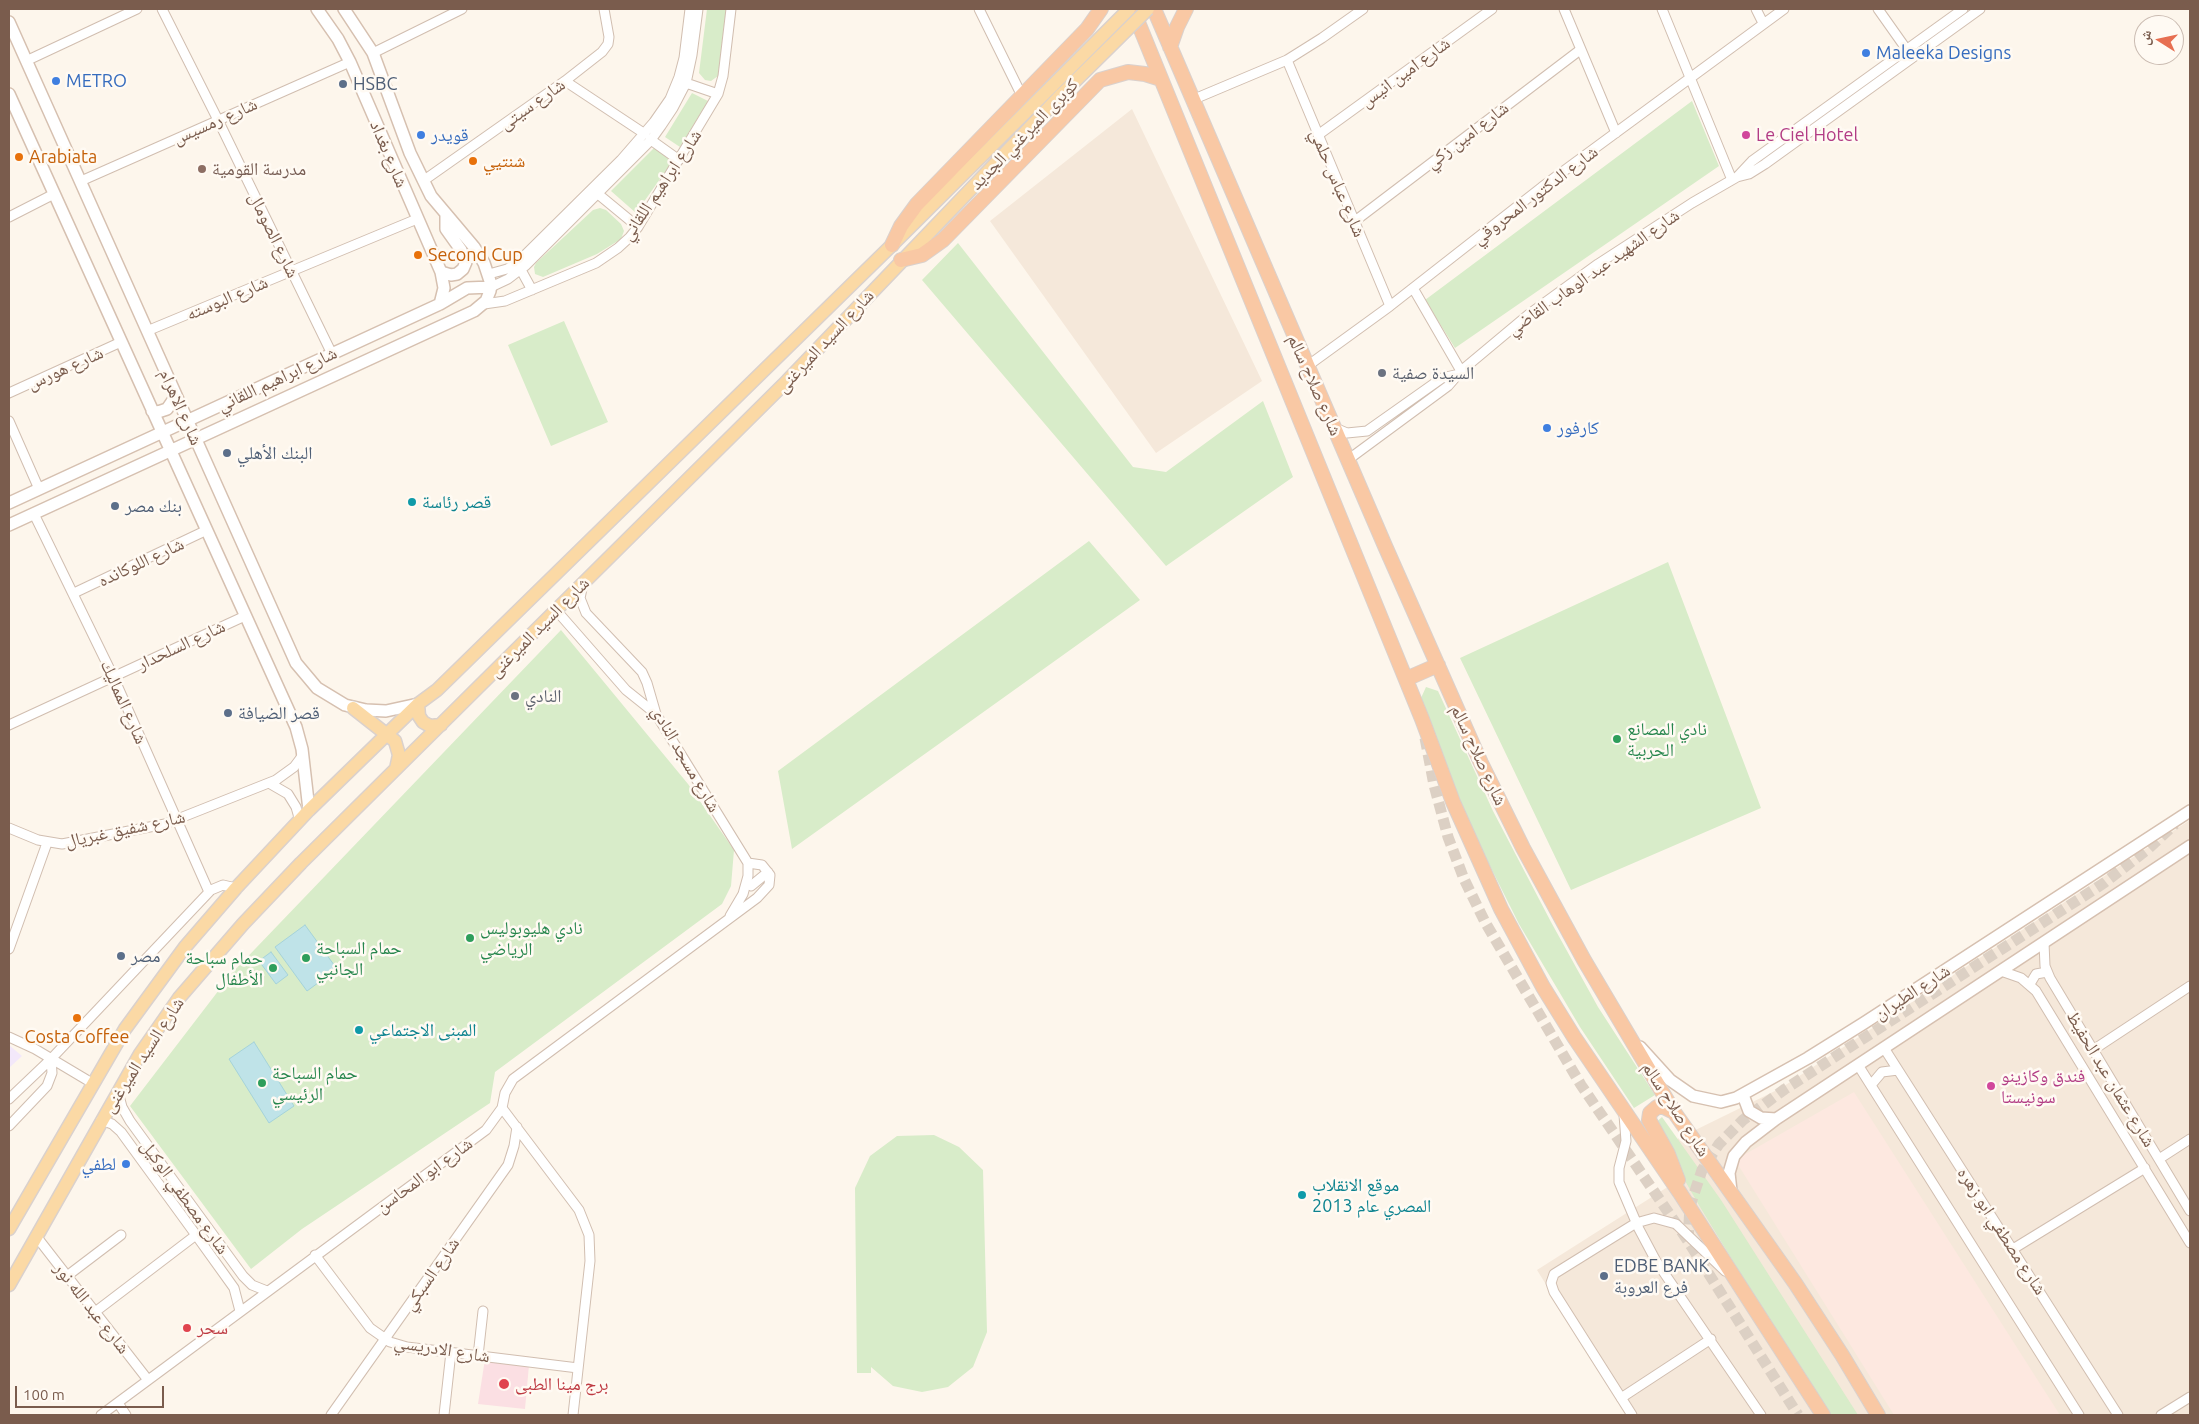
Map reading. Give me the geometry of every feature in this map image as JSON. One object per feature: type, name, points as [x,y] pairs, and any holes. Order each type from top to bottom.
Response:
[{"type":"highway","name":"شارع السيد الميرغنى","points":[[892,245],[901,226],[917,204],[1088,29],[1101,9]]},
{"type":"highway","name":"شارع صلاح سالم","points":[[1131,9],[1162,79],[1406,680],[1457,811],[1501,909],[1558,1012],[1680,1193],[1734,1280],[1823,1415]]},
{"type":"highway","name":"شارع صلاح سالم","points":[[1154,9],[1306,367],[1349,459],[1492,785],[1538,877],[1584,960],[1634,1041],[1674,1112],[1731,1191],[1831,1339],[1878,1415]]},
{"type":"highway","points":[[1170,48],[1186,9]]},
{"type":"highway","points":[[1065,51],[1085,64],[1094,86]]},
{"type":"highway","points":[[901,260],[922,255],[943,240],[1100,80],[1128,72],[1162,79]]},
{"type":"highway","points":[[1406,680],[1438,665]]},
{"type":"highway","points":[[1674,1112],[1667,1108],[1658,1107],[1652,1110],[1649,1120],[1672,1164],[1680,1193]]},
{"type":"main road","name":"شارع بغداد","points":[[317,9],[338,39],[350,62],[417,219],[442,272],[444,288],[440,304]]},
{"type":"main road","name":"شارع بغداد","points":[[344,9],[373,53],[400,128],[423,181],[434,201],[474,247],[489,274]]},
{"type":"main road","name":"كوبرى الميرغني الجديد","points":[[892,245],[1131,9]]},
{"type":"main road","name":"كوبرى الميرغني الجديد","points":[[901,260],[1148,9]]},
{"type":"main road","name":"شارع الاهرام","points":[[9,22],[296,663],[317,688],[334,700],[353,708],[386,711],[418,704]]},
{"type":"main road","name":"شارع الاهرام","points":[[9,94],[296,727],[302,755],[309,810]]},
{"type":"main road","points":[[442,272],[451,275],[457,274],[463,269],[466,262],[461,250],[446,229],[446,214]]},
{"type":"main road","name":"شارع السيد الميرغنى","points":[[9,1229],[125,1029],[185,947],[236,888],[309,810],[418,704],[437,690],[892,245]]},
{"type":"main road","name":"شارع السيد الميرغنى","points":[[9,1285],[117,1091],[160,1025],[214,956],[286,878],[788,381],[901,260]]},
{"type":"main road","points":[[876,261],[888,274]]},
{"type":"main road","points":[[479,308],[491,287],[489,274]]},
{"type":"main road","name":"شارع ابراهيم اللقاني","points":[[9,503],[440,304],[466,288],[491,287]]},
{"type":"main road","points":[[466,288],[475,298],[479,308]]},
{"type":"main road","name":"شارع ابراهيم اللقاني","points":[[9,525],[479,308]]},
{"type":"main road","points":[[152,411],[158,412],[167,409],[176,396]]},
{"type":"main road","points":[[418,704],[419,716],[423,722],[430,726],[441,725]]},
{"type":"main road","points":[[353,708],[395,741],[399,760],[396,769]]},
{"type":"main road","name":"شارع الطيران","points":[[1634,1041],[1670,1080],[1693,1096],[1721,1102],[1743,1095],[1864,1022],[2190,811]]},
{"type":"main road","name":"شارع الطيران","points":[[1731,1191],[1729,1173],[1734,1156],[1746,1142],[1776,1119],[2190,846]]},
{"type":"main road","points":[[1743,1095],[1749,1111],[1761,1118],[1776,1119]]},
{"type":"street","points":[[26,61],[138,9]]},
{"type":"street","name":"شارع الصومال","points":[[162,9],[332,354]]},
{"type":"street","points":[[373,53],[462,9]]},
{"type":"street","name":"شارع سيتى","points":[[423,181],[565,81],[606,47],[609,33],[604,9]]},
{"type":"street","name":"شارع ابراهيم اللقاني","points":[[491,287],[521,270],[598,194],[648,137],[670,99],[679,77],[684,58],[690,9]]},
{"type":"street","name":"شارع ابراهيم اللقاني","points":[[489,274],[507,269],[517,263],[670,114],[686,83],[698,9]]},
{"type":"street","name":"شارع ابراهيم اللقاني","points":[[479,308],[532,290],[601,260],[622,245],[638,227],[718,94],[723,76],[732,9]]},
{"type":"street","points":[[979,9],[1022,96]]},
{"type":"street","name":"شارع امين انيس","points":[[1318,135],[1492,9]]},
{"type":"street","points":[[1564,9],[1616,133]]},
{"type":"street","points":[[1662,9],[1734,178]]},
{"type":"street","points":[[1756,9],[1763,23]]},
{"type":"street","name":"شارع الدكتور المحروقي","points":[[1306,367],[1390,306],[1542,187],[1784,9]]},
{"type":"street","points":[[1878,9],[1906,50]]},
{"type":"street","name":"شارع الشهيد عبد الوهاب القاضي","points":[[1349,459],[1448,386],[1458,373],[1528,315],[1598,264],[1734,178],[1752,161],[1963,9]]},
{"type":"street","name":"شارع الشهيد عبد الوهاب القاضي","points":[[1734,178],[1749,174],[1765,164],[1980,9]]},
{"type":"street","points":[[1192,100],[1286,60],[1358,10]]},
{"type":"street","name":"شارع امين زكي","points":[[1355,221],[1580,50]]},
{"type":"street","name":"شارع عباس حلمي","points":[[1286,60],[1390,306]]},
{"type":"street","name":"شارع رمسيس","points":[[81,182],[350,62]]},
{"type":"street","points":[[565,81],[679,160]]},
{"type":"street","points":[[686,83],[718,94]]},
{"type":"street","points":[[9,217],[54,194]]},
{"type":"street","points":[[598,194],[638,227]]},
{"type":"street","name":"شارع البوسته","points":[[147,331],[417,219]]},
{"type":"street","points":[[521,270],[532,290]]},
{"type":"street","points":[[1412,288],[1458,373]]},
{"type":"street","name":"شارع هورس","points":[[9,393],[122,342]]},
{"type":"street","name":"شارع الشهيد عبد الوهاب القاضي","points":[[1335,428],[1354,433],[1367,430],[1442,378],[1458,373]]},
{"type":"street","points":[[9,421],[39,490]]},
{"type":"street","name":"شارع المماليك","points":[[34,514],[113,676],[208,892]]},
{"type":"street","name":"شارع اللوكانده","points":[[74,593],[207,530]]},
{"type":"street","name":"شارع مسجد النادي","points":[[583,583],[580,598],[586,613],[639,667],[648,683],[656,714],[748,863]]},
{"type":"street","points":[[556,610],[626,690],[656,714]]},
{"type":"street","name":"شارع السلحدار","points":[[9,725],[245,616]]},
{"type":"street","name":"شارع شفيق غبريال","points":[[9,828],[47,843],[66,843],[177,820],[269,783],[288,772],[302,755]]},
{"type":"street","points":[[269,783],[288,794],[296,806],[300,821]]},
{"type":"street","points":[[9,949],[47,843]]},
{"type":"street","points":[[748,863],[762,865],[768,872],[771,880],[761,895],[749,884],[768,872]]},
{"type":"street","name":"شارع ابو المحاسن","points":[[726,920],[741,900],[749,884],[748,863]]},
{"type":"street","points":[[9,1099],[51,1060],[208,892],[220,886],[236,888]]},
{"type":"street","name":"شارع ابو المحاسن","points":[[101,1415],[486,1130],[502,1108],[505,1093],[513,1079],[761,895]]},
{"type":"street","name":"شارع عثمان عبد الحفيظ","points":[[2044,943],[2043,958],[2047,972],[2190,1211]]},
{"type":"street","name":"شارع عثمان عبد الحفيظ","points":[[2001,971],[2021,978],[2036,991],[2190,1244]]},
{"type":"street","points":[[2030,984],[2036,974],[2047,972]]},
{"type":"street","points":[[2093,1050],[2190,986]]},
{"type":"street","points":[[9,1037],[92,1083]]},
{"type":"street","name":"شارع مصطفي ابو زهره","points":[[1884,1048],[2014,1249],[2118,1415]]},
{"type":"street","points":[[9,1126],[40,1094],[50,1080],[51,1060]]},
{"type":"street","name":"شارع مصطفي ابو زهره","points":[[1858,1065],[2079,1415]]},
{"type":"street","points":[[1870,1085],[1882,1072],[1898,1070]]},
{"type":"street","points":[[27,1082],[40,1094]]},
{"type":"street","name":"شارع مصطفي الوكيل","points":[[117,1091],[122,1107],[130,1121],[243,1276],[252,1284],[267,1291]]},
{"type":"street","points":[[502,1108],[579,1210],[589,1235],[590,1262],[573,1415]]},
{"type":"street","points":[[1624,1110],[1626,1141],[1618,1177],[1620,1187],[1636,1223],[1652,1255],[1761,1415]]},
{"type":"street","name":"شارع مصطفي الوكيل","points":[[101,1120],[112,1124],[121,1132],[196,1235],[234,1288],[240,1311]]},
{"type":"street","name":"شارع السبكي","points":[[331,1415],[508,1165],[517,1127]]},
{"type":"street","points":[[2159,1159],[2190,1140]]},
{"type":"street","points":[[2014,1249],[2145,1168]]},
{"type":"street","points":[[1632,1415],[1554,1292],[1551,1283],[1557,1270],[1636,1223],[1654,1218],[1665,1219],[1676,1224],[1734,1280]]},
{"type":"street","points":[[67,1276],[121,1235]]},
{"type":"street","points":[[95,1312],[196,1235]]},
{"type":"street","name":"شارع عبد الله نور","points":[[36,1236],[148,1380]]},
{"type":"street","name":"شارع الادريسي","points":[[315,1255],[370,1328],[385,1340],[401,1346],[578,1368]]},
{"type":"street","points":[[478,1356],[484,1311]]},
{"type":"street","points":[[1621,1398],[1711,1339]]},
{"type":"street","points":[[444,1415],[451,1352]]},
{"type":"street","points":[[2161,1415],[2190,1397]]},
{"type":"street","points":[[118,1402],[126,1415]]},
{"type":"shaded area","points":[[1132,109],[1262,381],[1156,453],[990,221]]},
{"type":"shaded area","points":[[2190,820],[2190,1415],[1627,1415],[1537,1270],[1688,1174],[1669,1143],[1781,1088]]},
{"type":"shaded area","points":[[9,1045],[22,1056],[9,1068]]},
{"type":"shaded area","points":[[1854,1092],[2060,1415],[1894,1415],[1735,1160]]},
{"type":"shaded area","name":"برج مينا الطبى","points":[[485,1359],[529,1365],[525,1409],[478,1404]]},
{"type":"green space","points":[[707,9],[726,9],[718,76],[711,81],[705,80],[699,73]]},
{"type":"green space","points":[[692,93],[708,101],[680,147],[665,137]]},
{"type":"green space","points":[[1692,101],[1719,166],[1455,348],[1425,300]]},
{"type":"green space","points":[[655,147],[672,162],[636,213],[611,191]]},
{"type":"green space","points":[[600,208],[606,210],[621,224],[624,231],[621,239],[597,254],[543,277],[535,274],[534,267],[536,263],[593,210]]},
{"type":"green space","points":[[958,243],[1133,467],[1166,472],[1263,401],[1293,477],[1166,566],[922,280]]},
{"type":"green space","points":[[564,321],[608,422],[551,446],[508,345]]},
{"type":"green space","points":[[1089,541],[1140,600],[792,849],[778,771]]},
{"type":"green space","name":"نادي المصانع الحربية","points":[[1668,562],[1761,808],[1571,890],[1460,658]]},
{"type":"green space","name":"نادي هليوبوليس الرياضي","points":[[561,630],[688,784],[734,850],[731,886],[722,904],[495,1072],[490,1103],[302,1229],[251,1269],[130,1106],[232,973]]},
{"type":"green space","points":[[1426,687],[1438,691],[1493,811],[1551,922],[1598,1007],[1655,1095],[1634,1108],[1580,1027],[1519,924],[1469,824],[1421,698]]},
{"type":"green space","points":[[1662,1117],[1721,1200],[1858,1415],[1827,1415],[1700,1207],[1653,1125]]},
{"type":"green space","points":[[934,1135],[959,1147],[983,1170],[987,1332],[973,1367],[948,1387],[922,1392],[893,1386],[871,1367],[871,1373],[857,1373],[855,1188],[870,1156],[897,1136]]},
{"type":"water","name":"حمام السباحة الجانبي","points":[[305,925],[337,969],[307,991],[275,947]]},
{"type":"water","name":"حمام سباحة الأطفال","points":[[271,952],[288,975],[276,984],[259,961]]},
{"type":"water","name":"حمام السباحة الرئيسي","points":[[254,1042],[294,1106],[269,1123],[229,1059]]},
{"type":"tunnel","points":[[1425,738],[1434,785],[1448,837],[1464,879],[1485,922],[1581,1085],[1688,1241],[1798,1415]]},
{"type":"tunnel","points":[[1688,1241],[1690,1206],[1702,1170],[1719,1144],[1743,1120],[1785,1089],[2104,883],[2148,849],[2175,824]]},
{"type":"place","name":"Maleeka Designs","points":[[1866,53]]},
{"type":"place","name":"METRO","points":[[56,81]]},
{"type":"place","name":"HSBC","points":[[343,84]]},
{"type":"place","name":"قويدر","points":[[421,135]]},
{"type":"place","name":"Le Ciel Hotel","points":[[1746,135]]},
{"type":"place","name":"Arabiata","points":[[19,157]]},
{"type":"place","name":"شنتيي","points":[[473,161]]},
{"type":"place","name":"مدرسة القومية","points":[[202,169]]},
{"type":"place","name":"Second Cup","points":[[418,255]]},
{"type":"place","name":"السيدة صفية","points":[[1382,373]]},
{"type":"place","name":"كارفور","points":[[1547,428]]},
{"type":"place","name":"البنك الأهلي","points":[[227,453]]},
{"type":"place","name":"قصر رئاسة","points":[[412,502]]},
{"type":"place","name":"بنك مصر","points":[[115,506]]},
{"type":"place","name":"النادي","points":[[515,696]]},
{"type":"place","name":"قصر الضيافة","points":[[228,713]]},
{"type":"place","name":"نادي المصانع الحربية","points":[[1617,739]]},
{"type":"place","name":"نادي هليوبوليس الرياضي","points":[[470,938]]},
{"type":"place","name":"مصر","points":[[121,956]]},
{"type":"place","name":"حمام السباحة الجانبي","points":[[306,958]]},
{"type":"place","name":"حمام سباحة الأطفال","points":[[273,968]]},
{"type":"place","name":"Costa Coffee","points":[[77,1018]]},
{"type":"place","name":"المبنى الاجتماعي","points":[[359,1030]]},
{"type":"place","name":"حمام السباحة الرئيسي","points":[[262,1083]]},
{"type":"place","name":"فندق وكازينو سونيستا","points":[[1991,1086]]},
{"type":"place","name":"لطفي","points":[[126,1164]]},
{"type":"place","name":"موقع الانقلاب المصري عام 2013","points":[[1302,1195]]},
{"type":"place","name":"EDBE BANK فرع العروبة","points":[[1604,1276]]},
{"type":"place","name":"سحر","points":[[187,1328]]},
{"type":"place","name":"برج مينا الطبى","points":[[504,1384]]}]
